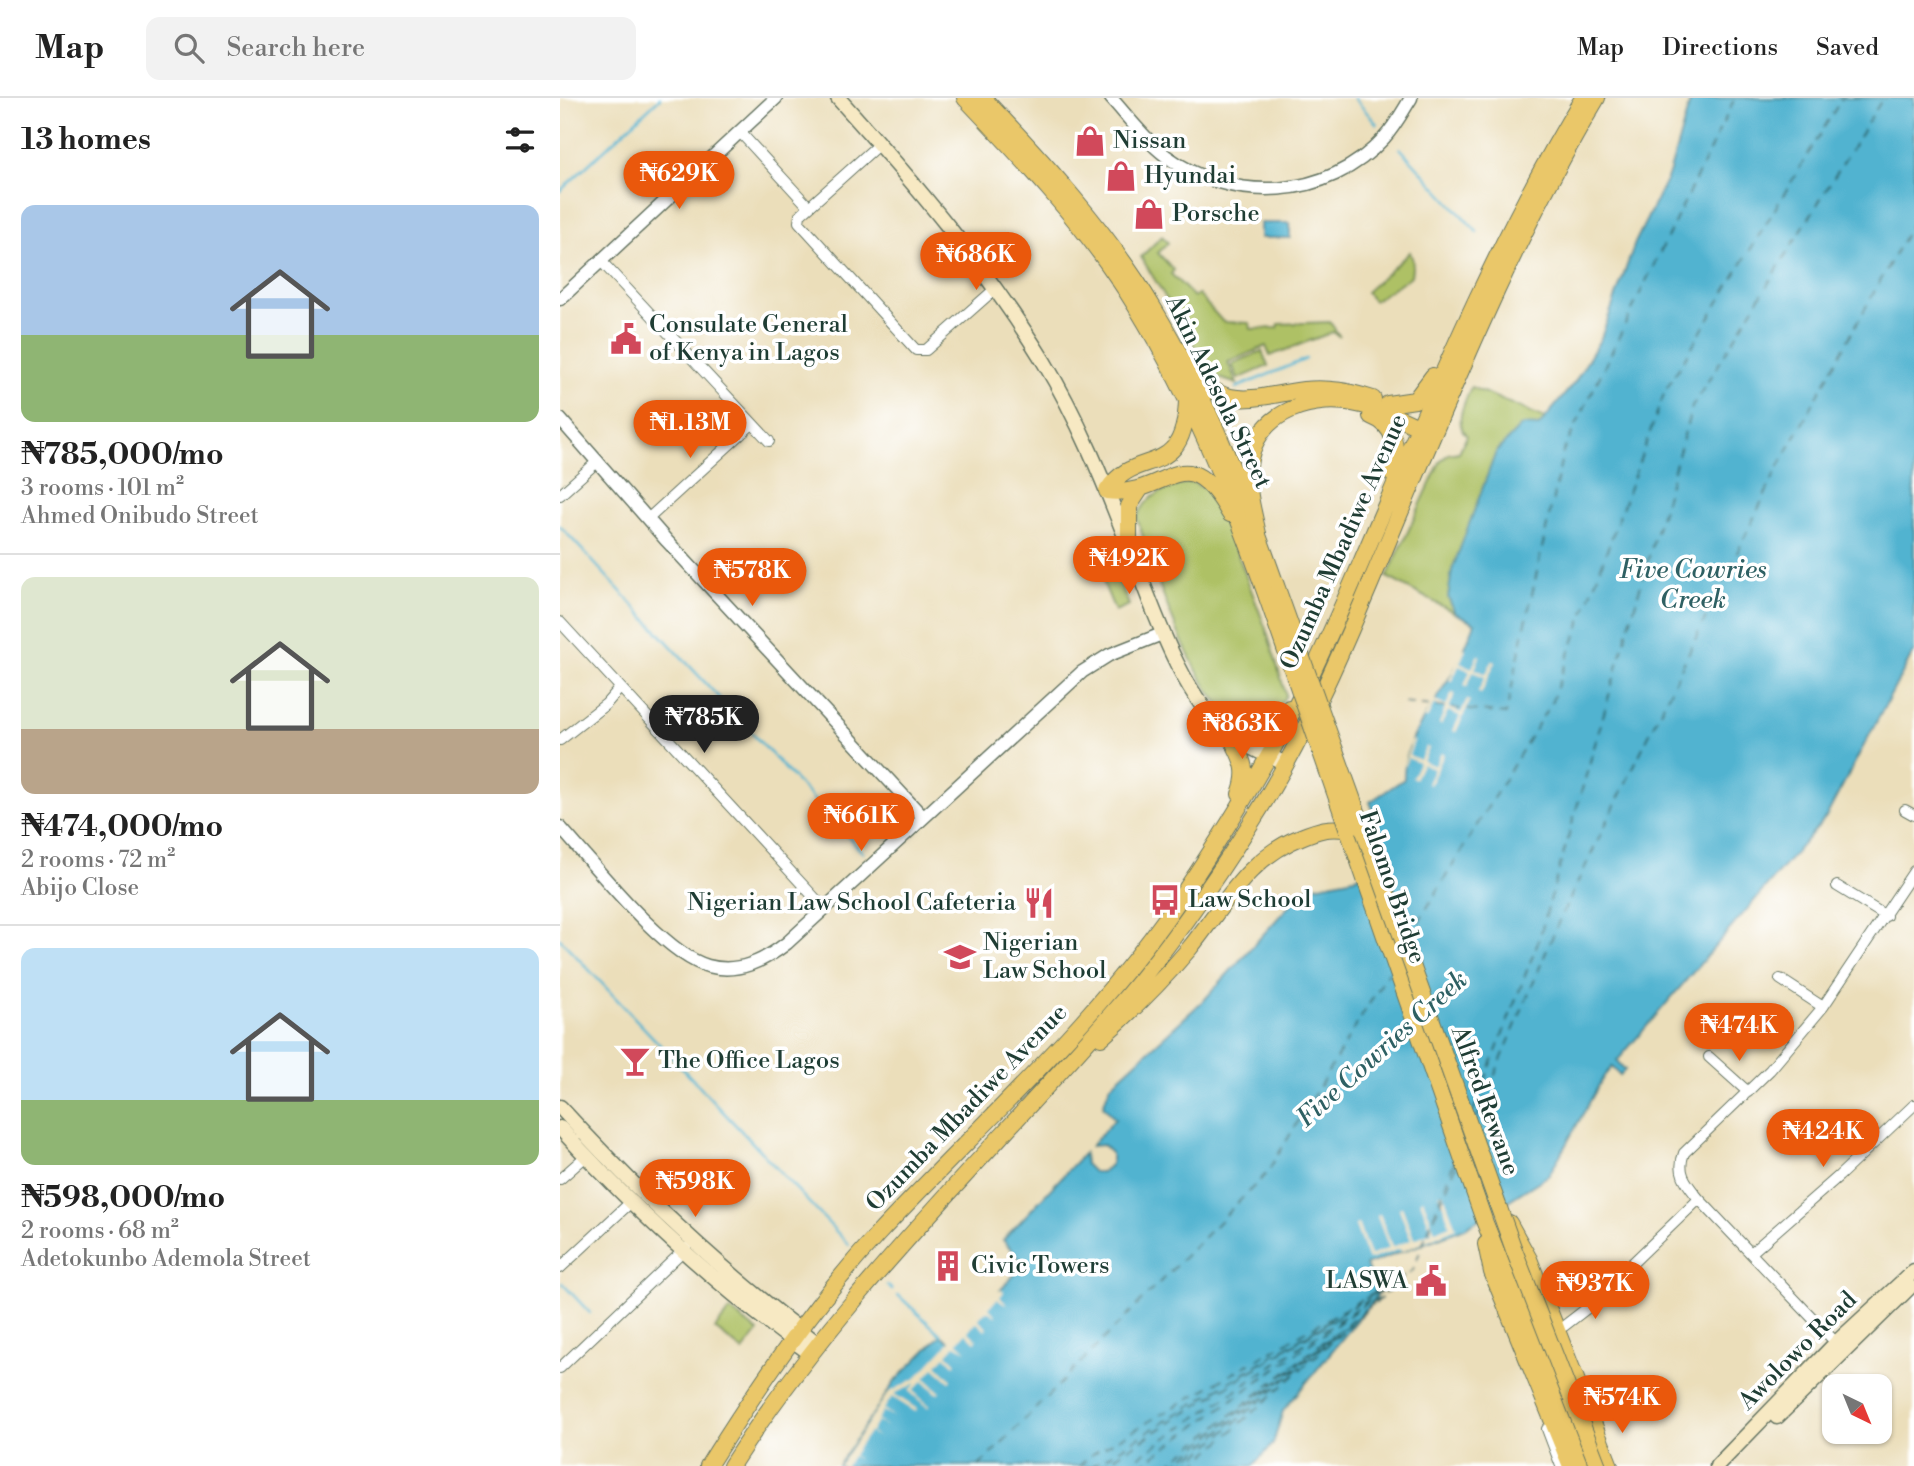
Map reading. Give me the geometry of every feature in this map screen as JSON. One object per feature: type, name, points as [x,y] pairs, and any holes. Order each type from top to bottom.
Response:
[{"type":"main road","points":[[838,98],[938,211],[1044,362],[1107,491],[1162,634],[1203,705],[1228,730],[1242,754],[1246,769],[1242,789],[1227,825]]},
{"type":"main road","name":"Akin Adesola Street","points":[[965,98],[1042,181],[1107,264],[1150,329],[1187,398],[1254,541],[1273,594]]},
{"type":"main road","name":"Akin Adesola Street","points":[[983,98],[1054,174],[1150,302],[1186,367],[1237,474],[1254,541]]},
{"type":"main road","name":"Ozumba Mbadiwe Avenue","points":[[731,1466],[814,1348],[880,1268],[1128,995],[1193,911],[1288,760],[1332,673],[1476,297],[1557,141],[1583,98]]},
{"type":"main road","name":"Ozumba Mbadiwe Avenue","points":[[708,1466],[795,1334],[880,1233],[1126,970],[1184,893],[1272,752],[1303,693],[1385,506],[1428,427],[1525,227],[1597,98]]},
{"type":"main road","points":[[1388,404],[1411,402],[1422,394],[1476,297]]},
{"type":"main road","points":[[1186,367],[1204,385],[1230,398],[1250,400],[1327,389],[1346,390],[1388,404],[1428,427]]},
{"type":"main road","points":[[1107,491],[1116,476],[1164,458],[1175,447],[1186,426],[1187,398]]},
{"type":"main road","points":[[1254,541],[1249,464],[1259,437],[1278,417],[1297,406],[1320,401],[1368,407],[1428,427]]},
{"type":"main road","points":[[1345,403],[1381,420],[1393,436],[1395,455],[1385,506]]},
{"type":"main road","points":[[1107,491],[1126,494],[1173,474],[1186,472],[1204,477],[1254,541]]},
{"type":"main road","points":[[1129,545],[1129,506],[1142,487]]},
{"type":"main road","name":"Falomo Bridge","points":[[1273,594],[1348,830],[1477,1200],[1583,1466]]},
{"type":"main road","name":"Alfred Rewane","points":[[1273,594],[1494,1195],[1598,1466]]},
{"type":"main road","points":[[1228,730],[1255,729],[1272,723],[1303,693]]},
{"type":"main road","points":[[1228,730],[1288,760]]},
{"type":"main road","points":[[1057,1076],[1157,985],[1242,877],[1267,854],[1292,840],[1329,827],[1348,830]]},
{"type":"main road","points":[[560,1107],[688,1246]]},
{"type":"main road","points":[[560,1128],[631,1202],[814,1348]]},
{"type":"main road","points":[[1494,1195],[1529,1259],[1610,1466]]},
{"type":"main road","points":[[1477,1200],[1492,1272],[1571,1466]]},
{"type":"main road","name":"Awolowo Road","points":[[1730,1466],[1914,1271]]},
{"type":"main road","name":"Awolowo Road","points":[[1717,1466],[1840,1347],[1914,1284]]},
{"type":"street","points":[[560,299],[776,98]]},
{"type":"street","points":[[1111,98],[1168,158],[1221,183],[1261,191],[1311,184],[1347,168],[1384,138],[1411,98]]},
{"type":"street","points":[[740,132],[809,207]]},
{"type":"street","points":[[879,144],[800,215],[799,222],[916,350],[926,350],[995,289]]},
{"type":"street","points":[[601,261],[769,441]]},
{"type":"street","points":[[560,419],[923,817]]},
{"type":"street","points":[[649,518],[752,424]]},
{"type":"street","points":[[560,495],[598,461]]},
{"type":"street","points":[[560,622],[825,909]]},
{"type":"street","points":[[560,827],[670,944],[689,958],[708,967],[734,969],[765,959],[825,909],[1082,672],[1109,655],[1162,634]]},
{"type":"street","points":[[560,740],[606,704],[620,688]]},
{"type":"street","points":[[1840,1347],[1699,1199],[1683,1177],[1680,1167],[1684,1153],[1748,1092],[1823,1007],[1914,871]]},
{"type":"street","points":[[1837,886],[1886,916]]},
{"type":"street","points":[[1780,979],[1823,1007]]},
{"type":"street","points":[[1709,1058],[1748,1092]]},
{"type":"street","points":[[1751,1253],[1839,1177],[1914,1105]]},
{"type":"street","points":[[560,1179],[586,1156]]},
{"type":"street","points":[[1618,1277],[1699,1199]]},
{"type":"street","points":[[560,1268],[631,1202]]},
{"type":"street","points":[[560,1368],[688,1246]]},
{"type":"street","points":[[1564,1326],[1608,1293],[1620,1293]]},
{"type":"street","points":[[1598,1415],[1617,1466]]},
{"type":"street","points":[[1547,1429],[1560,1466]]},
{"type":"green space","points":[[1162,236],[1168,243],[1158,253],[1174,270],[1171,274],[1194,297],[1198,294],[1223,322],[1250,323],[1251,329],[1278,328],[1279,324],[1330,322],[1340,337],[1333,332],[1270,356],[1266,346],[1228,362],[1237,384],[1213,376],[1141,257]]},
{"type":"green space","points":[[1410,252],[1413,261],[1411,276],[1374,301],[1366,292]]},
{"type":"green space","points":[[1262,351],[1268,366],[1238,379],[1232,364]]},
{"type":"green space","points":[[1471,387],[1545,418],[1448,597],[1455,613],[1387,577],[1440,462],[1448,454],[1459,452],[1467,436],[1463,431],[1461,419]]},
{"type":"green space","points":[[1192,482],[1206,489],[1217,500],[1266,629],[1286,695],[1262,721],[1238,720],[1214,698],[1192,662],[1173,620],[1137,518],[1152,497],[1175,486]]},
{"type":"green space","points":[[1117,576],[1129,605],[1115,611],[1103,582]]},
{"type":"green space","points":[[730,1310],[758,1332],[743,1351],[715,1329]]},
{"type":"water","name":"Five Cowries Creek","points":[[1691,98],[1914,98],[1914,651],[1826,817],[1617,1061],[1625,1070],[1620,1075],[1612,1067],[1604,1076],[1549,1175],[1465,1228],[1366,1265],[1377,1296],[1283,1411],[1273,1444],[1253,1466],[838,1466],[896,1380],[941,1335],[952,1344],[1024,1264],[1003,1240],[1084,1153],[1085,1164],[1093,1172],[1103,1172],[1111,1164],[1111,1153],[1103,1145],[1091,1146],[1115,1119],[1103,1106],[1110,1086],[1206,998],[1305,888],[1354,878],[1391,859],[1370,802],[1404,779],[1405,764],[1415,735],[1458,663],[1475,623],[1455,613],[1448,597],[1452,570],[1496,452],[1522,425],[1539,426],[1575,382],[1601,338],[1635,243],[1669,174]]},
{"type":"water","points":[[1260,223],[1290,223],[1290,238],[1260,238]]},
{"type":"pier","points":[[1463,648],[1466,649],[1460,663],[1472,668],[1478,655],[1480,656],[1475,669],[1486,674],[1492,661],[1495,662],[1481,694],[1478,692],[1485,677],[1473,672],[1467,687],[1464,686],[1470,671],[1459,666],[1452,681],[1449,680]]},
{"type":"pier","points":[[1439,687],[1435,701],[1446,706],[1452,693],[1455,694],[1449,708],[1461,713],[1467,700],[1470,701],[1456,732],[1453,731],[1460,716],[1448,711],[1441,725],[1439,724],[1445,709],[1434,704],[1427,719],[1424,718]]},
{"type":"pier","points":[[1412,740],[1414,741],[1409,755],[1420,760],[1426,747],[1429,748],[1423,761],[1435,766],[1441,753],[1444,754],[1430,785],[1427,784],[1434,769],[1422,764],[1415,779],[1412,778],[1419,763],[1408,758],[1401,773]]},
{"type":"pier","points":[[1443,1192],[1456,1228],[1401,1252],[1400,1249],[1368,1260],[1355,1225],[1358,1224],[1370,1256],[1389,1248],[1377,1216],[1380,1215],[1392,1247],[1411,1240],[1399,1208],[1402,1207],[1414,1239],[1432,1232],[1420,1200],[1423,1199],[1435,1231],[1450,1225],[1439,1194]]},
{"type":"pier","points":[[1002,1290],[1004,1292],[1000,1297],[1008,1305],[997,1299],[989,1308],[997,1317],[987,1311],[978,1319],[987,1328],[985,1330],[976,1322],[968,1331],[977,1340],[975,1342],[966,1333],[957,1342],[967,1351],[955,1345],[947,1354],[956,1363],[954,1365],[945,1356],[937,1365],[952,1380],[950,1382],[934,1368],[925,1378],[940,1392],[938,1394],[923,1381],[913,1391],[928,1408],[909,1391],[916,1383],[894,1394],[917,1409],[916,1412],[892,1397],[884,1409],[894,1417],[883,1411],[877,1420],[887,1427],[877,1422],[871,1432],[879,1438],[869,1432],[853,1455],[859,1460],[852,1456],[846,1466],[839,1466],[888,1393],[916,1378],[997,1291]]},
{"type":"waterway","points":[[560,191],[660,98]]},
{"type":"waterway","points":[[1354,98],[1377,124]]},
{"type":"waterway","points":[[1400,148],[1477,232]]},
{"type":"waterway","points":[[1236,388],[1306,359]]},
{"type":"waterway","points":[[560,526],[863,853]]},
{"type":"waterway","points":[[560,939],[849,1245]]},
{"type":"waterway","points":[[562,1283],[590,1313]]},
{"type":"waterway","points":[[887,1285],[892,1290]]},
{"type":"waterway","points":[[898,1295],[941,1335]]},
{"type":"ferry route","points":[[1404,703],[1506,714],[1563,452],[1735,98]]},
{"type":"ferry route","points":[[1410,936],[1552,701],[1665,391],[1842,98]]},
{"type":"ferry route","points":[[1473,1112],[1539,939],[1692,407],[1883,98]]},
{"type":"ferry route","points":[[1476,1120],[1559,921],[1778,468],[1914,219]]},
{"type":"ferry route","points":[[979,1466],[1267,1173],[1389,971]]},
{"type":"ferry route","points":[[1173,1466],[1413,1270],[1455,1159]]},
{"type":"ferry route","points":[[1428,1233],[1457,1164]]},
{"type":"ferry route","points":[[1079,1466],[1094,1453],[1406,1274]]},
{"type":"ferry route","points":[[1125,1466],[1401,1278]]},
{"type":"ferry route","points":[[1373,1295],[1389,1285]]},
{"type":"ferry route","points":[[1375,1304],[1391,1289]]},
{"type":"ferry route","points":[[1092,1466],[1373,1294]]},
{"type":"ferry route","points":[[1140,1466],[1375,1297]]},
{"type":"ferry route","points":[[1185,1466],[1375,1302]]},
{"type":"ferry route","points":[[1193,1466],[1365,1312]]},
{"type":"ferry route","points":[[1101,1466],[1344,1313]]},
{"type":"ferry route","points":[[1167,1466],[1333,1334]]},
{"type":"ferry route","points":[[1179,1466],[1334,1336]]},
{"type":"place","name":"Nissan","points":[[1090,141]]},
{"type":"place","name":"Hyundai","points":[[1121,176]]},
{"type":"place","name":"Porsche","points":[[1149,214]]},
{"type":"place","name":"Consulate General of Kenya in Lagos","points":[[626,339]]},
{"type":"place","name":"Law School","points":[[1165,900]]},
{"type":"place","name":"Nigerian Law School Cafeteria","points":[[1039,903]]},
{"type":"place","name":"Nigerian Law School","points":[[960,957]]},
{"type":"place","name":"The Office Lagos","points":[[635,1061]]},
{"type":"place","name":"Civic Towers","points":[[948,1266]]},
{"type":"place","name":"LASWA","points":[[1431,1281]]}]
